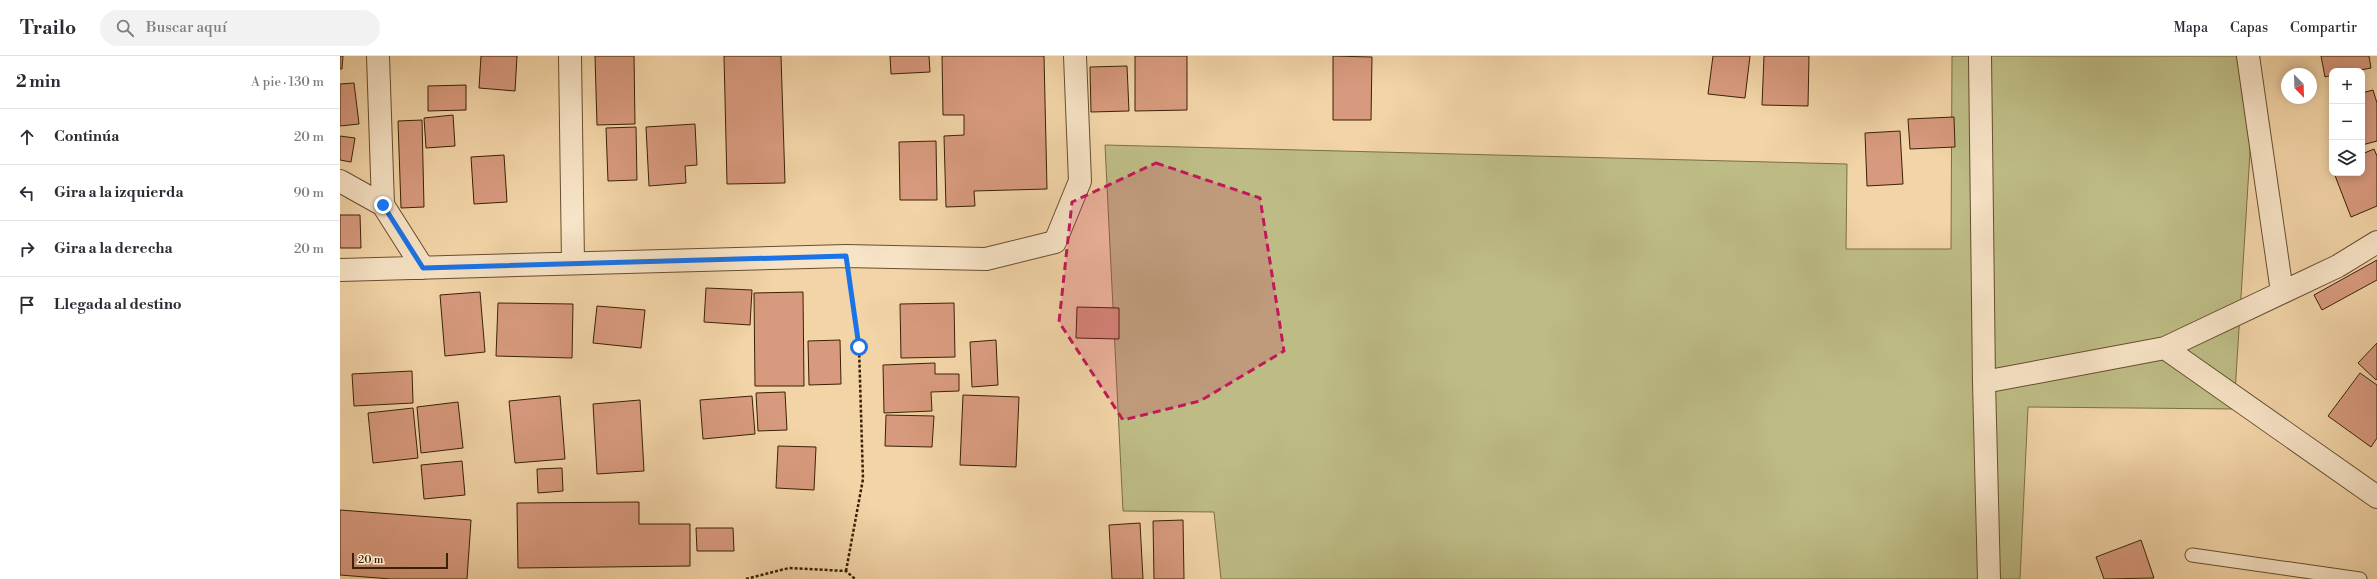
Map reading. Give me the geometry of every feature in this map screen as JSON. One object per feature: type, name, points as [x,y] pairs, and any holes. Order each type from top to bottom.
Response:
[{"type":"street","points":[[378,56],[383,205]]},
{"type":"street","points":[[570,56],[573,262]]},
{"type":"street","points":[[340,270],[573,262],[846,256],[986,259],[1055,242],[1080,181],[1075,56]]},
{"type":"street","points":[[1980,56],[1984,382],[1989,579]]},
{"type":"street","points":[[2248,56],[2282,292]]},
{"type":"street","points":[[340,181],[383,205],[423,268]]},
{"type":"street","points":[[1984,382],[2165,348],[2338,266],[2377,242]]},
{"type":"street","points":[[2165,348],[2377,497]]},
{"type":"lane","points":[[2192,555],[2360,579]]},
{"type":"path","points":[[846,256],[859,347],[863,479],[846,571]]},
{"type":"path","points":[[746,579],[788,568],[846,571],[855,579]]},
{"type":"highlighted area","points":[[1156,163],[1260,198],[1284,351],[1200,401],[1123,420],[1059,322],[1072,202]]},
{"type":"shaded area","points":[[1952,56],[2256,56],[2234,409],[2028,407],[2020,579],[1221,579],[1214,512],[1123,511],[1105,145],[1847,164],[1846,249],[1951,249]]},
{"type":"building","points":[[340,56],[343,56],[342,69],[340,69]]},
{"type":"building","points":[[481,56],[517,56],[515,91],[479,88]]},
{"type":"building","points":[[595,56],[634,56],[635,124],[597,125]]},
{"type":"building","points":[[724,56],[781,56],[785,183],[727,184]]},
{"type":"building","points":[[890,56],[929,56],[930,72],[891,74]]},
{"type":"building","points":[[942,56],[1044,56],[1047,189],[974,191],[975,206],[946,207],[944,136],[964,135],[964,115],[943,115]]},
{"type":"building","points":[[1135,56],[1187,56],[1187,110],[1135,111]]},
{"type":"building","points":[[1333,56],[1372,57],[1371,120],[1333,120]]},
{"type":"building","points":[[1713,56],[1750,56],[1745,98],[1708,94]]},
{"type":"building","points":[[1764,56],[1809,56],[1808,106],[1762,105]]},
{"type":"building","points":[[2321,56],[2369,56],[2371,68],[2329,68],[2329,76],[2325,77]]},
{"type":"building","points":[[1127,66],[1129,111],[1091,112],[1090,67]]},
{"type":"building","points":[[354,83],[359,124],[340,126],[340,84]]},
{"type":"building","points":[[466,85],[466,110],[428,111],[428,86]]},
{"type":"building","points":[[2373,90],[2377,103],[2377,141],[2365,144],[2365,104],[2365,92]]},
{"type":"building","points":[[453,115],[455,146],[426,148],[424,118]]},
{"type":"building","points":[[1954,117],[1955,147],[1910,149],[1908,119]]},
{"type":"building","points":[[422,120],[424,207],[401,208],[398,121]]},
{"type":"building","points":[[695,124],[697,165],[685,166],[686,183],[649,186],[646,127]]},
{"type":"building","points":[[636,127],[637,180],[608,181],[606,128]]},
{"type":"building","points":[[1900,131],[1903,184],[1867,186],[1865,133]]},
{"type":"building","points":[[340,136],[355,138],[351,162],[340,160]]},
{"type":"building","points":[[936,141],[937,200],[900,200],[899,142]]},
{"type":"building","points":[[2374,149],[2377,156],[2377,206],[2351,217],[2335,176],[2365,176],[2365,153]]},
{"type":"building","points":[[504,155],[507,202],[474,204],[471,157]]},
{"type":"building","points":[[340,215],[360,215],[361,248],[340,248]]},
{"type":"building","points":[[2377,260],[2377,280],[2322,310],[2314,295]]},
{"type":"building","points":[[706,288],[752,290],[750,325],[704,322]]},
{"type":"building","points":[[480,292],[485,352],[445,356],[440,295]]},
{"type":"building","points":[[803,292],[804,386],[755,386],[754,293]]},
{"type":"building","points":[[498,303],[573,304],[572,358],[496,356]]},
{"type":"building","points":[[954,303],[955,357],[901,358],[900,304]]},
{"type":"building","points":[[597,306],[645,310],[641,348],[593,343]]},
{"type":"building","points":[[1077,307],[1119,308],[1119,339],[1076,338]]},
{"type":"building","points":[[840,340],[841,384],[809,385],[808,341]]},
{"type":"building","points":[[996,340],[998,385],[972,387],[970,342]]},
{"type":"building","points":[[2377,343],[2377,379],[2376,380],[2358,363]]},
{"type":"building","points":[[935,363],[935,374],[959,374],[959,391],[931,392],[932,411],[884,413],[883,365]]},
{"type":"building","points":[[412,371],[413,403],[354,406],[352,374]]},
{"type":"building","points":[[2360,373],[2377,385],[2377,438],[2371,447],[2328,416]]},
{"type":"building","points":[[785,392],[787,430],[758,431],[756,393]]},
{"type":"building","points":[[963,395],[1019,397],[1016,467],[960,465]]},
{"type":"building","points":[[560,396],[565,459],[515,463],[509,401]]},
{"type":"building","points":[[752,396],[755,434],[703,439],[700,400]]},
{"type":"building","points":[[640,400],[644,471],[597,474],[593,404]]},
{"type":"building","points":[[458,402],[463,448],[421,453],[417,407]]},
{"type":"building","points":[[413,408],[418,458],[373,463],[368,413]]},
{"type":"building","points":[[886,415],[934,416],[932,447],[885,446]]},
{"type":"building","points":[[778,446],[816,447],[814,490],[776,488]]},
{"type":"building","points":[[462,461],[465,495],[424,499],[421,465]]},
{"type":"building","points":[[562,468],[563,491],[538,493],[537,469]]},
{"type":"building","points":[[639,502],[639,524],[690,524],[690,566],[518,568],[517,503]]},
{"type":"building","points":[[340,510],[471,520],[467,579],[391,579],[340,575]]},
{"type":"building","points":[[1183,520],[1184,579],[1154,579],[1153,521]]},
{"type":"building","points":[[1140,523],[1143,579],[1112,579],[1109,525]]},
{"type":"building","points":[[696,528],[733,528],[734,551],[697,551]]},
{"type":"building","points":[[2141,540],[2154,578],[2104,579],[2096,557]]},
{"type":"route","points":[[383,205],[423,268],[573,262],[846,256],[859,347]]}]
